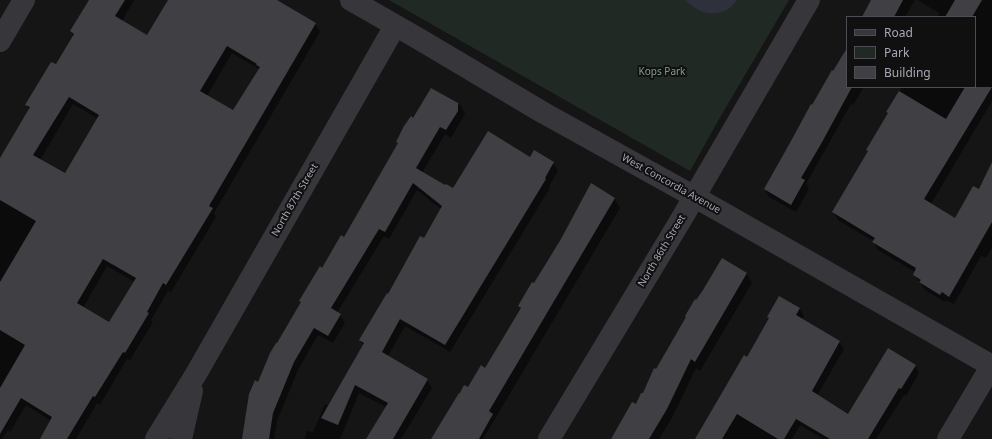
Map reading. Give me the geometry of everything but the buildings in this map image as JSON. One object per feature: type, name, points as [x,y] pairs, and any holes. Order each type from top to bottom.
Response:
[{"type":"street","points":[[0,41],[24,0]]},
{"type":"street","name":"West Concordia Avenue","points":[[351,0],[542,112],[992,366]]},
{"type":"street","name":"North 86th Street","points":[[548,439],[694,197],[809,0]]},
{"type":"street","name":"North 87th Street","points":[[156,439],[196,374],[395,26]]},
{"type":"street","points":[[948,439],[992,366]]},
{"type":"street","name":"North 87th Street","points":[[181,439],[196,374]]},
{"type":"green space","name":"Kops Park","points":[[389,0],[789,0],[690,171]]},
{"type":"shaded area","points":[[686,0],[737,0],[726,10],[712,14],[698,10]]}]
